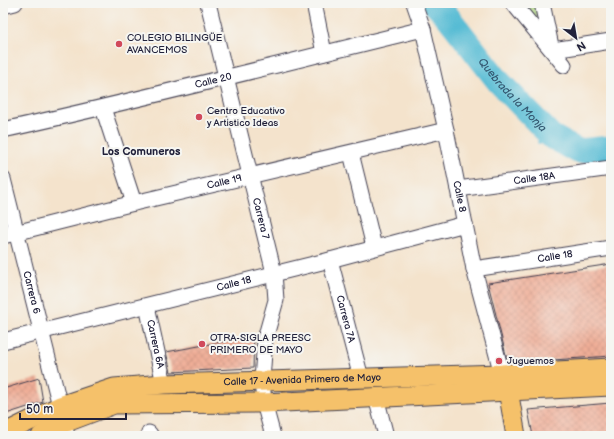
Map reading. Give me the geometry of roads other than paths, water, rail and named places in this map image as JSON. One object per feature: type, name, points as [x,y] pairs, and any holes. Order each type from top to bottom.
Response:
[{"type":"main road","name":"Calle 17 - Avenida Primero de Mayo","points":[[3,434],[64,422],[114,404],[264,403],[376,397],[611,368]]},
{"type":"main road","name":"Calle 17 - Avenida Primero de Mayo","points":[[41,436],[114,388],[164,384],[262,380],[361,378],[611,386]]},
{"type":"main road","points":[[505,382],[516,436]]},
{"type":"street","points":[[3,6],[15,3]]},
{"type":"street","name":"Carrera 7","points":[[208,3],[274,273],[276,300],[265,339],[262,380],[264,403],[273,436]]},
{"type":"street","points":[[314,3],[324,53]]},
{"type":"street","name":"Calle 8","points":[[414,3],[424,29],[474,269],[505,382]]},
{"type":"street","points":[[513,3],[564,65]]},
{"type":"street","points":[[542,3],[549,39],[553,50]]},
{"type":"street","name":"Calle 20","points":[[3,130],[103,108],[424,29]]},
{"type":"street","points":[[553,50],[611,41]]},
{"type":"street","points":[[103,108],[134,203]]},
{"type":"street","name":"Calle 19","points":[[10,235],[134,203],[446,130]]},
{"type":"street","points":[[351,153],[374,247]]},
{"type":"street","name":"Calle 18A","points":[[458,189],[611,168]]},
{"type":"street","name":"Carrera 6","points":[[3,179],[10,235],[40,331],[64,422]]},
{"type":"street","name":"Calle 18","points":[[3,341],[330,260],[374,247],[465,224]]},
{"type":"street","name":"Calle 18","points":[[474,269],[611,248]]},
{"type":"street","name":"Carrera 7A","points":[[330,260],[361,378]]},
{"type":"street","name":"Carrera 6A","points":[[147,306],[164,384]]},
{"type":"street","points":[[376,397],[386,436]]},
{"type":"waterway","name":"Quebrada la Monja","points":[[434,3],[448,17],[499,82],[551,136],[578,151],[611,148]]},
{"type":"waterway","points":[[539,142],[551,136]]},
{"type":"place","name":"COLEGIO BILINGÜE AVANCEMOS","points":[[119,44]]},
{"type":"place","name":"Centro Educativo y Artistico Ideas","points":[[199,117]]},
{"type":"place","name":"OTRA-SIGLA PREESC PRIMERO DE MAYO","points":[[202,344]]},
{"type":"place","name":"Juguemos","points":[[499,361]]},
{"type":"district","name":"Los Comuneros","points":[[141,151]]}]
